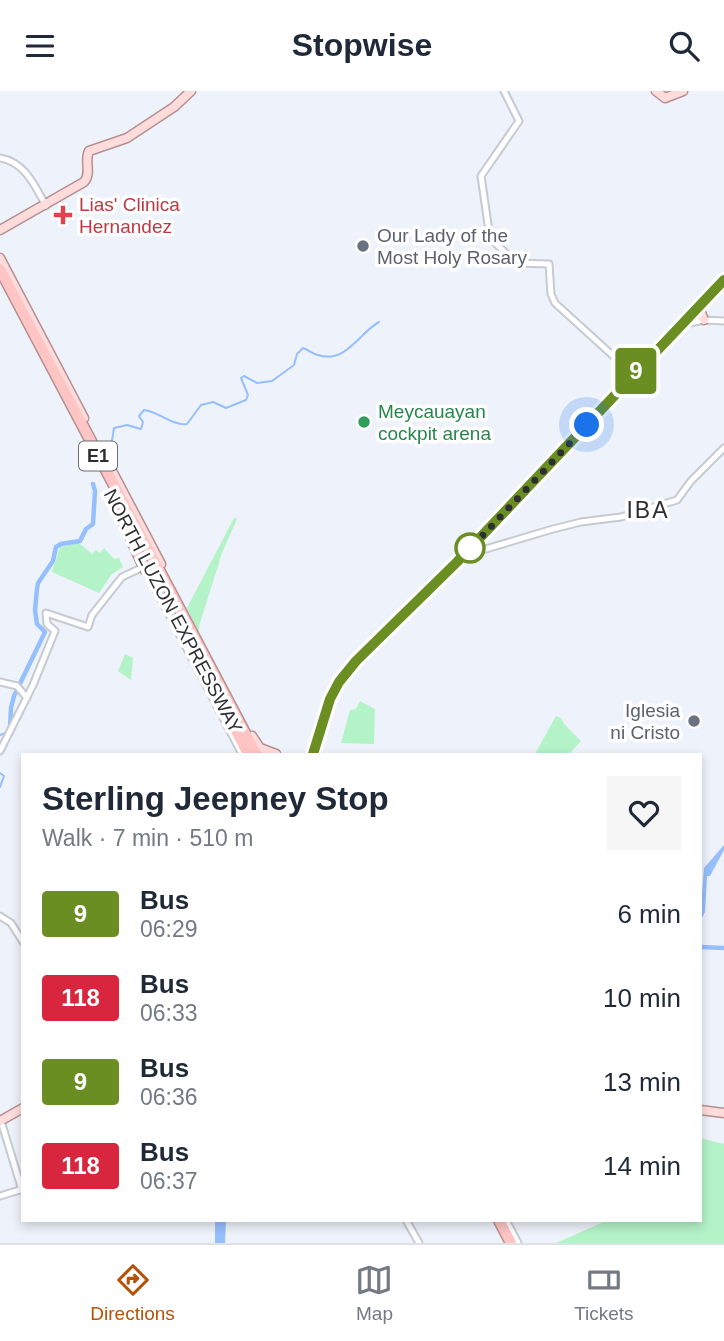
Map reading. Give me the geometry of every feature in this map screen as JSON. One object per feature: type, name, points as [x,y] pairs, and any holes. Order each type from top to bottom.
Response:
[{"type":"highway","name":"NORTH LUZON EXPRESSWAY","points":[[0,269],[255,753]]},
{"type":"highway","name":"NORTH LUZON EXPRESSWAY","points":[[0,282],[247,753]]},
{"type":"highway","points":[[112,496],[142,566]]},
{"type":"highway","points":[[131,507],[133,516],[172,590],[177,607]]},
{"type":"highway","points":[[493,1222],[505,1243]]},
{"type":"highway","points":[[500,1222],[511,1243]]},
{"type":"main road","points":[[0,230],[46,206],[87,179],[89,151],[127,138],[174,107],[191,91]]},
{"type":"main road","points":[[656,91],[665,98],[683,91]]},
{"type":"main road","points":[[0,258],[256,743],[260,748],[273,753]]},
{"type":"main road","points":[[313,753],[330,699],[339,682],[371,645],[457,562],[724,280]]},
{"type":"main road","points":[[698,305],[703,318]]},
{"type":"main road","points":[[0,1121],[21,1109]]},
{"type":"main road","points":[[702,1110],[724,1112]]},
{"type":"street","points":[[504,91],[519,121],[481,176],[490,238],[514,262],[549,264],[551,294],[555,303],[633,374]]},
{"type":"street","points":[[0,158],[9,159],[21,167],[46,206]]},
{"type":"street","points":[[688,316],[724,319]]},
{"type":"street","points":[[678,326],[703,318]]},
{"type":"street","points":[[457,562],[471,555],[573,523],[621,517],[677,500],[691,481],[724,448]]},
{"type":"street","points":[[0,751],[27,698],[55,631],[47,624],[46,613],[88,627],[92,615],[122,577],[142,566],[241,753]]},
{"type":"street","points":[[0,682],[20,688],[27,698]]},
{"type":"street","points":[[0,916],[12,924],[21,939]]},
{"type":"street","points":[[0,1121],[21,1187]]},
{"type":"street","points":[[0,1196],[21,1190]]},
{"type":"street","points":[[407,1222],[419,1243]]},
{"type":"street","points":[[507,1222],[518,1243]]},
{"type":"green space","points":[[234,518],[237,519],[222,553],[199,633],[187,608]]},
{"type":"green space","points":[[79,543],[92,554],[96,550],[100,553],[104,548],[114,559],[119,558],[123,567],[112,574],[99,593],[52,572],[60,547]]},
{"type":"green space","points":[[125,654],[133,658],[131,680],[118,671]]},
{"type":"green space","points":[[360,701],[375,709],[374,744],[341,743],[350,710],[356,709]]},
{"type":"green space","points":[[556,716],[561,718],[581,741],[570,753],[536,753]]},
{"type":"green space","points":[[702,1138],[724,1144],[724,1243],[556,1243],[603,1222],[702,1222]]},
{"type":"water","points":[[724,845],[710,876],[707,876],[705,912],[702,918],[702,895],[704,868]]},
{"type":"water","points":[[215,1222],[226,1222],[225,1243],[215,1243]]},
{"type":"waterway","points":[[110,460],[116,450],[112,441],[114,428],[127,425],[141,429],[143,422],[139,416],[144,410],[176,423],[187,424],[201,405],[213,402],[226,408],[246,400],[248,395],[241,378],[244,376],[257,383],[272,381],[294,365],[297,354],[303,348],[318,355],[337,355],[352,346],[379,322]]},
{"type":"waterway","points":[[10,728],[14,696],[45,632],[37,624],[35,610],[38,583],[53,561],[56,547],[80,541],[86,529],[93,524],[93,484]]},
{"type":"waterway","points":[[0,735],[6,733]]},
{"type":"waterway","points":[[0,773],[4,776],[0,787]]},
{"type":"waterway","points":[[702,947],[724,948]]},
{"type":"bus line","name":"9","points":[[313,753],[330,699],[339,682],[356,661],[457,562],[724,280]]},
{"type":"place","name":"Lias' Clinica Hernandez","points":[[63,215]]},
{"type":"place","name":"Our Lady of the Most Holy Rosary","points":[[363,246]]},
{"type":"place","name":"Meycauayan cockpit arena","points":[[364,422]]},
{"type":"place","name":"Iglesia ni Cristo","points":[[694,721]]},
{"type":"district","name":"IBA","points":[[648,510]]},
{"type":"route","points":[[470,548],[468,551],[587,425]]}]
